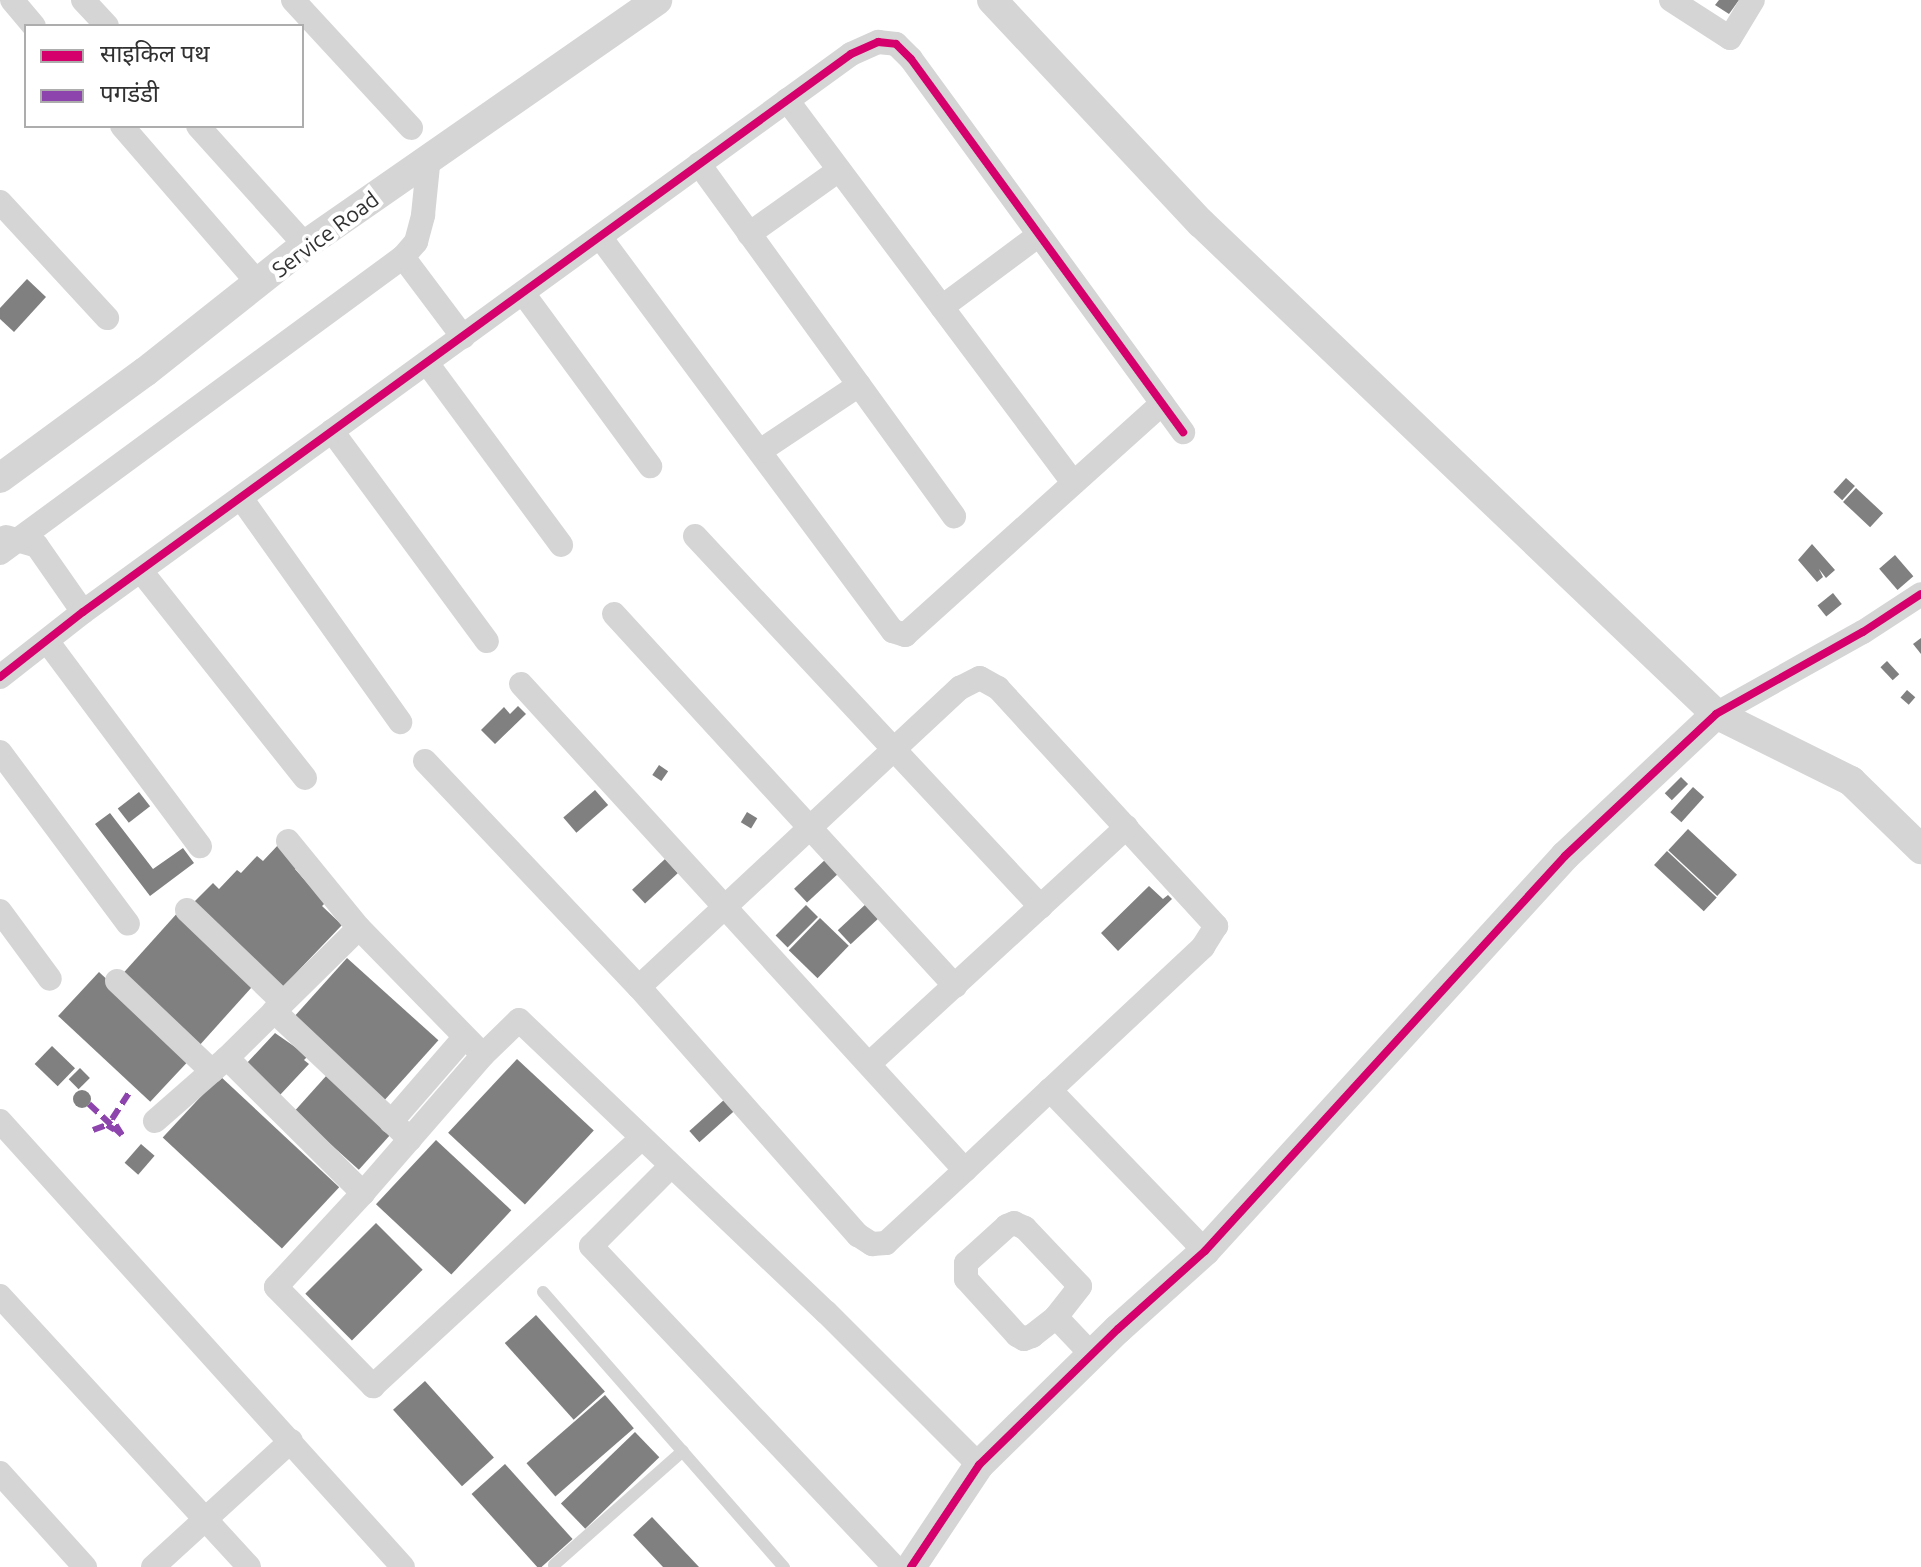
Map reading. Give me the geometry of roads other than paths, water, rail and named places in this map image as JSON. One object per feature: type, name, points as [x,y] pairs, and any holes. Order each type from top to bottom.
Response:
[{"type":"street","points":[[12,0],[32,24]]},
{"type":"street","points":[[83,0],[105,24]]},
{"type":"street","points":[[293,0],[411,128]]},
{"type":"street","name":"Service Road","points":[[0,478],[259,284],[305,245],[657,0]]},
{"type":"street","points":[[992,0],[1201,223],[1716,714],[1851,781],[1921,849]]},
{"type":"street","points":[[1671,0],[1730,38],[1753,0]]},
{"type":"street","points":[[0,677],[83,612],[787,100],[851,54],[878,42],[896,44],[1183,432]]},
{"type":"street","points":[[787,100],[1073,483]]},
{"type":"street","points":[[124,128],[259,284]]},
{"type":"street","points":[[200,128],[305,245]]},
{"type":"street","points":[[6,542],[403,257],[416,242],[423,215],[429,156]]},
{"type":"street","points":[[699,164],[954,516]]},
{"type":"street","points":[[749,234],[839,170]]},
{"type":"street","points":[[0,202],[107,318]]},
{"type":"street","points":[[942,307],[1039,235]]},
{"type":"street","points":[[600,237],[893,631],[905,635],[1162,404]]},
{"type":"street","points":[[403,257],[463,337]]},
{"type":"street","points":[[523,293],[650,466]]},
{"type":"street","points":[[427,363],[561,545]]},
{"type":"street","points":[[760,451],[859,385]]},
{"type":"street","points":[[332,431],[487,641]]},
{"type":"street","points":[[241,498],[400,722]]},
{"type":"street","points":[[695,536],[1041,907]]},
{"type":"street","points":[[6,542],[37,546],[83,612]]},
{"type":"street","points":[[141,571],[305,778]]},
{"type":"street","points":[[911,1567],[979,1465],[1205,1251],[1565,856],[1716,714],[1863,632],[1921,594]]},
{"type":"street","points":[[614,614],[955,986]]},
{"type":"street","points":[[47,641],[200,846]]},
{"type":"street","points":[[425,761],[639,987],[858,1235],[872,1244],[886,1243],[965,1170],[1203,947],[1216,926],[998,688],[980,678],[960,688],[639,987]]},
{"type":"street","points":[[521,684],[965,1170]]},
{"type":"street","points":[[0,752],[128,924]]},
{"type":"street","points":[[869,1064],[1127,827]]},
{"type":"street","points":[[288,841],[359,928],[483,1055]]},
{"type":"street","points":[[187,910],[278,1007],[410,1139]]},
{"type":"street","points":[[0,911],[50,979]]},
{"type":"street","points":[[155,1121],[220,1065],[359,928]]},
{"type":"street","points":[[117,981],[220,1065],[363,1193]]},
{"type":"street","points":[[642,1138],[373,1386],[276,1287],[483,1055],[519,1020],[826,1312],[979,1465]]},
{"type":"street","points":[[391,1122],[464,1038]]},
{"type":"street","points":[[1050,1090],[1205,1251]]},
{"type":"street","points":[[0,1121],[403,1567]]},
{"type":"street","points":[[671,1166],[591,1246],[895,1567]]},
{"type":"street","points":[[1014,1223],[1025,1228],[1080,1286],[1056,1317],[1032,1336],[1024,1339],[1017,1335],[966,1279],[966,1263],[1007,1226],[1014,1223]]},
{"type":"street","points":[[0,1296],[249,1567]]},
{"type":"street","points":[[1056,1317],[1092,1355]]},
{"type":"street","points":[[153,1567],[291,1441]]},
{"type":"street","points":[[0,1473],[85,1567]]},
{"type":"lane","points":[[543,1292],[784,1567]]},
{"type":"lane","points":[[554,1565],[683,1451]]}]
